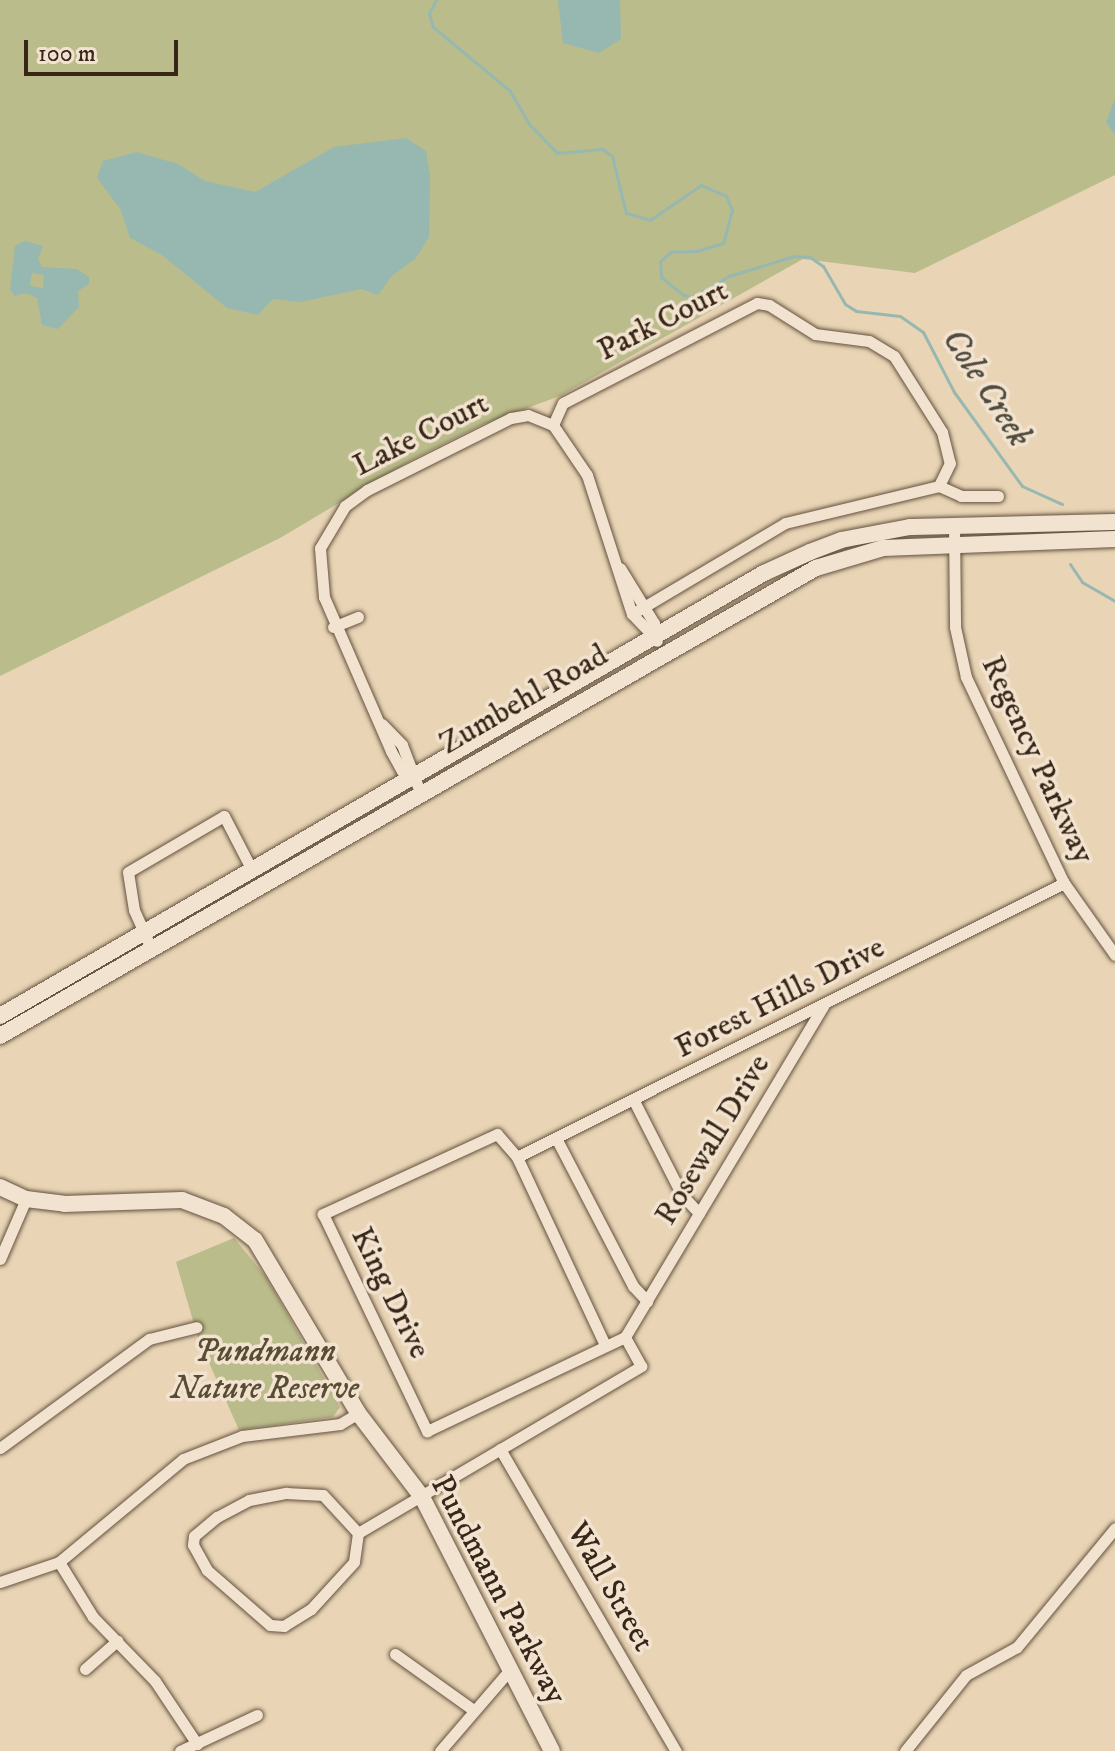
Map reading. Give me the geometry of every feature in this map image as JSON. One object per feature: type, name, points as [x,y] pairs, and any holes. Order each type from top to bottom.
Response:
[{"type":"main road","name":"Zumbehl Road","points":[[0,1016],[148,940],[420,792],[660,646],[764,573],[831,544],[874,532],[954,524],[1115,522]]},
{"type":"main road","name":"Zumbehl Road","points":[[0,1036],[252,870],[412,776],[816,568],[883,548],[1115,539]]},
{"type":"main road","name":"Pundmann Parkway","points":[[0,1187],[26,1199],[64,1204],[163,1197],[205,1207],[242,1227],[265,1252],[358,1413],[422,1497],[508,1672],[552,1751]]},
{"type":"street","name":"Park Court","points":[[553,425],[563,403],[576,395],[757,303],[769,305],[815,334],[869,341],[894,356],[946,442],[950,463],[939,486]]},
{"type":"street","name":"Lake Court","points":[[420,792],[402,745],[382,724],[333,627],[324,597],[320,548],[345,506],[511,418],[528,415],[553,425]]},
{"type":"street","points":[[553,425],[587,475],[620,568],[632,614],[660,646]]},
{"type":"street","points":[[632,614],[785,523],[939,486],[961,496],[998,496]]},
{"type":"street","name":"Regency Parkway","points":[[954,524],[955,627],[966,677],[1064,883],[1115,955]]},
{"type":"street","points":[[620,568],[644,606],[660,646]]},
{"type":"street","points":[[333,627],[358,617]]},
{"type":"street","points":[[148,940],[134,910],[128,872],[224,816],[252,870]]},
{"type":"street","name":"Forest Hills Drive","points":[[517,1157],[1064,883]]},
{"type":"street","name":"Rosewall Drive","points":[[625,1337],[823,1006]]},
{"type":"street","points":[[633,1099],[682,1195],[699,1213]]},
{"type":"street","name":"King Drive","points":[[490,1133],[502,1138],[517,1157],[605,1345],[427,1431],[323,1214],[490,1133]]},
{"type":"street","name":"Rosewall Drive","points":[[556,1138],[633,1286],[647,1301]]},
{"type":"street","points":[[0,1259],[26,1199]]},
{"type":"street","points":[[0,1448],[149,1339],[197,1327]]},
{"type":"street","points":[[358,1533],[641,1366],[625,1337],[605,1345]]},
{"type":"street","points":[[0,1582],[59,1562],[183,1459],[242,1436],[340,1424],[358,1413]]},
{"type":"street","name":"Wall Street","points":[[500,1449],[676,1751]]},
{"type":"street","points":[[286,1493],[323,1495],[358,1533],[354,1562],[311,1609],[284,1626],[270,1625],[228,1589],[207,1570],[193,1545],[194,1536],[217,1517],[249,1500],[286,1493]]},
{"type":"street","points":[[905,1751],[966,1675],[1017,1647],[1115,1528]]},
{"type":"street","points":[[59,1562],[93,1617],[155,1681],[197,1744]]},
{"type":"street","points":[[85,1669],[117,1641]]},
{"type":"street","points":[[395,1654],[472,1709]]},
{"type":"street","points":[[440,1751],[472,1709],[508,1672]]},
{"type":"street","points":[[180,1751],[257,1715]]},
{"type":"green space","points":[[0,0],[1115,0],[1115,175],[915,273],[803,259],[560,396],[481,425],[413,459],[280,538],[0,676]]},
{"type":"green space","name":"Pundmann Nature Reserve","points":[[234,1238],[266,1277],[340,1407],[333,1417],[239,1430],[198,1338],[176,1262]]},
{"type":"water","points":[[558,0],[620,0],[621,39],[599,53],[563,43]]},
{"type":"water","points":[[1115,99],[1115,135],[1106,122]]},
{"type":"water","points":[[406,138],[426,151],[430,176],[429,237],[416,258],[392,276],[378,295],[362,289],[300,302],[273,299],[258,315],[227,308],[162,255],[130,238],[121,210],[97,178],[103,161],[137,152],[178,164],[205,181],[255,192],[334,147]]},
{"type":"water","points":[[25,241],[43,246],[38,259],[42,267],[77,269],[89,277],[89,284],[78,291],[79,307],[58,329],[42,325],[37,298],[26,293],[15,296],[10,290],[15,246]],"holes":[[[32,273],[44,275],[43,288],[30,286]]]},
{"type":"waterway","name":"Cole Creek","points":[[436,0],[429,13],[433,27],[510,91],[530,125],[557,153],[602,149],[612,156],[626,213],[650,220],[701,185],[726,196],[732,210],[723,243],[696,251],[671,252],[660,261],[661,277],[683,295],[693,297],[729,276],[794,256],[810,257],[823,266],[845,304],[856,311],[900,316],[923,332],[954,392],[1022,486],[1062,504]]},
{"type":"waterway","name":"Cole Creek","points":[[1070,564],[1082,582],[1115,601]]}]
